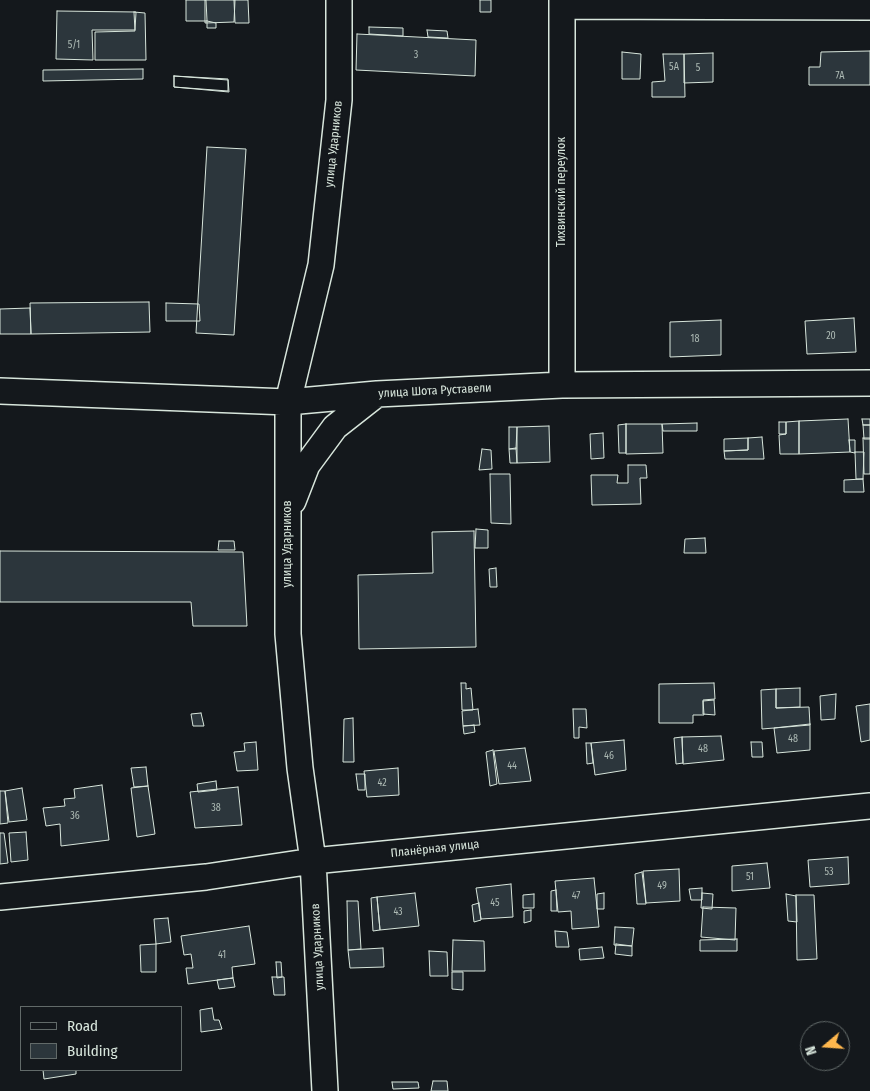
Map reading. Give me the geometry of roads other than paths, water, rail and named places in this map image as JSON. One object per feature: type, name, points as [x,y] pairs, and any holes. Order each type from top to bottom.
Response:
[{"type":"street","name":"улица Ударников","points":[[325,1091],[313,861],[300,768],[288,634],[288,402],[321,265],[339,100],[338,0]]},
{"type":"street","points":[[562,3],[870,7]]},
{"type":"street","name":"Тихвинский переулок","points":[[562,3],[562,385]]},
{"type":"street","name":"улица Шота Руставели","points":[[0,391],[288,402],[377,394],[562,385],[870,383]]},
{"type":"street","points":[[288,515],[307,465],[334,427],[377,394]]},
{"type":"street","name":"Планёрная улица","points":[[0,897],[206,876],[313,861],[870,806]]}]
